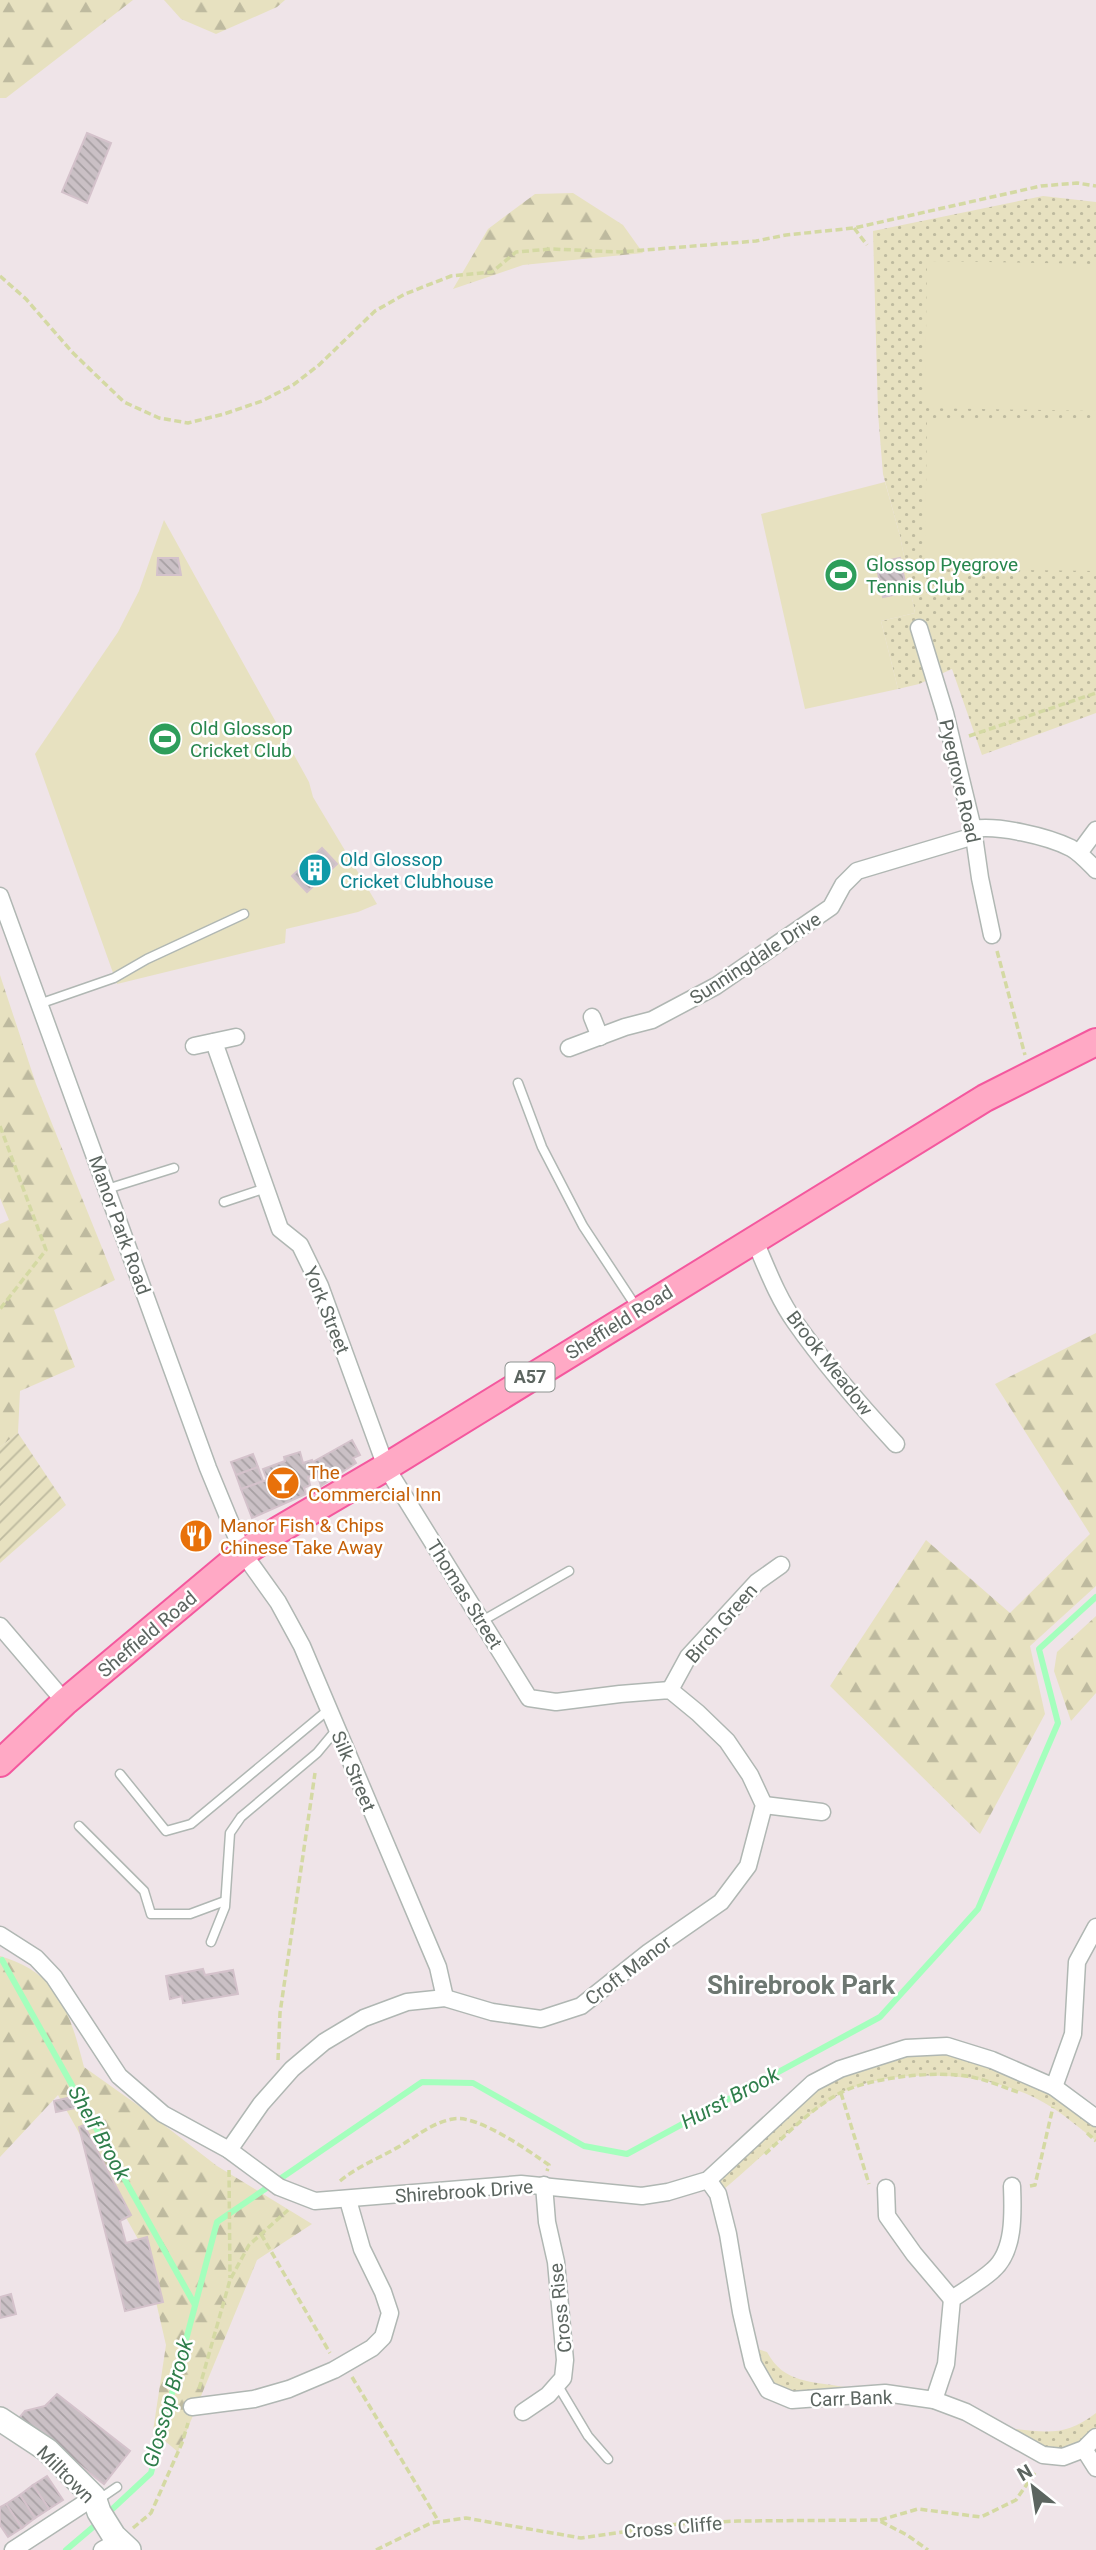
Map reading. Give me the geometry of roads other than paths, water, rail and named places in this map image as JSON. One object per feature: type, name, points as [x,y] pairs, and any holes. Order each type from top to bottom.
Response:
[{"type":"main road","name":"Sheffield Road","points":[[0,1763],[65,1702],[243,1553],[975,1104],[1096,1042]]},
{"type":"street","name":"Pyegrove Road","points":[[919,628],[945,713],[973,833],[992,935]]},
{"type":"street","name":"Sunningdale Drive","points":[[569,1048],[652,1020],[744,968],[831,907],[843,885],[857,871],[987,827],[1038,837],[1079,853]]},
{"type":"street","points":[[1096,830],[1079,853],[1096,870]]},
{"type":"street","name":"Manor Park Road","points":[[0,896],[208,1468],[243,1553]]},
{"type":"street","points":[[592,1017],[600,1037]]},
{"type":"street","points":[[194,1046],[236,1037]]},
{"type":"street","name":"York Street","points":[[214,1042],[280,1229],[300,1245],[320,1286],[386,1467]]},
{"type":"street","name":"Brook Meadow","points":[[754,1239],[794,1321],[896,1444]]},
{"type":"street","name":"Thomas Street","points":[[386,1467],[529,1698],[556,1702],[670,1690]]},
{"type":"street","name":"Silk Street","points":[[243,1553],[278,1602],[302,1646],[438,1967],[445,1998]]},
{"type":"street","name":"Birch Green","points":[[670,1690],[688,1657],[757,1582],[781,1565]]},
{"type":"street","points":[[0,1626],[65,1702]]},
{"type":"street","points":[[670,1690],[727,1741],[750,1775],[764,1805],[822,1812]]},
{"type":"street","name":"Croft Manor","points":[[229,2150],[261,2104],[292,2069],[324,2042],[364,2018],[407,2002],[445,1998],[492,2012],[541,2019],[581,2006],[649,1952],[721,1902],[748,1866],[764,1805]]},
{"type":"street","points":[[1054,2087],[1073,2034],[1077,1962],[1096,1927]]},
{"type":"street","name":"Shirebrook Drive","points":[[0,1935],[36,1958],[54,1977],[119,2076],[163,2114],[229,2150],[279,2187],[315,2202],[521,2184],[642,2196],[668,2192],[708,2180],[813,2083],[840,2069],[906,2048],[947,2046],[992,2060],[1054,2087],[1096,2118]]},
{"type":"street","name":"Carr Bank","points":[[708,2180],[718,2194],[728,2234],[753,2364],[768,2390],[792,2400],[885,2393],[934,2400],[966,2412],[1043,2455],[1063,2456],[1084,2449]]},
{"type":"street","name":"Cross Rise","points":[[544,2185],[547,2222],[556,2262],[565,2360],[563,2378],[557,2384]]},
{"type":"street","points":[[952,2299],[995,2269],[1005,2250],[1013,2220],[1012,2186]]},
{"type":"street","points":[[886,2188],[887,2216],[914,2254],[952,2299],[946,2364],[934,2400]]},
{"type":"street","points":[[192,2407],[254,2399],[289,2389],[341,2366],[372,2348],[383,2337],[390,2314],[383,2292],[362,2249],[348,2200]]},
{"type":"street","points":[[523,2412],[548,2395],[557,2384]]},
{"type":"street","name":"Milltown","points":[[0,2419],[47,2449],[96,2504],[116,2544]]},
{"type":"street","points":[[1096,2437],[1084,2449],[1096,2468]]},
{"type":"street","points":[[13,2550],[96,2504]]},
{"type":"lane","points":[[39,1004],[114,978],[147,959],[244,914]]},
{"type":"lane","points":[[518,1083],[542,1147],[583,1226],[638,1310]]},
{"type":"lane","points":[[107,1189],[174,1168]]},
{"type":"lane","points":[[224,1202],[266,1188]]},
{"type":"lane","points":[[482,1621],[569,1571]]},
{"type":"lane","points":[[120,1774],[166,1831],[191,1824],[328,1710]]},
{"type":"lane","points":[[211,1942],[225,1901],[230,1833],[241,1817],[317,1753],[337,1730]]},
{"type":"lane","points":[[79,1826],[144,1891],[151,1914],[190,1914],[225,1901]]},
{"type":"lane","points":[[557,2384],[588,2436],[608,2459]]},
{"type":"lane","points":[[96,2504],[117,2487]]},
{"type":"waterway","name":"Hurst Brook","points":[[107,2514],[151,2473],[217,2222],[422,2082],[473,2083],[584,2146],[627,2154],[880,2017],[978,1909],[1058,1723],[1039,1649],[1096,1597]]},
{"type":"waterway","name":"Shelf Brook","points":[[2,1960],[195,2305]]},
{"type":"waterway","name":"Glossop Brook","points":[[66,2550],[99,2522]]},
{"type":"place","name":"Glossop Pyegrove Tennis Club","points":[[841,575]]},
{"type":"place","name":"Old Glossop Cricket Club","points":[[165,739]]},
{"type":"place","name":"Old Glossop Cricket Clubhouse","points":[[315,870]]},
{"type":"place","name":"The Commercial Inn","points":[[283,1483]]},
{"type":"place","name":"Manor Fish & Chips Chinese Take Away","points":[[196,1536]]},
{"type":"district","name":"Shirebrook Park","points":[[801,1985]]}]
